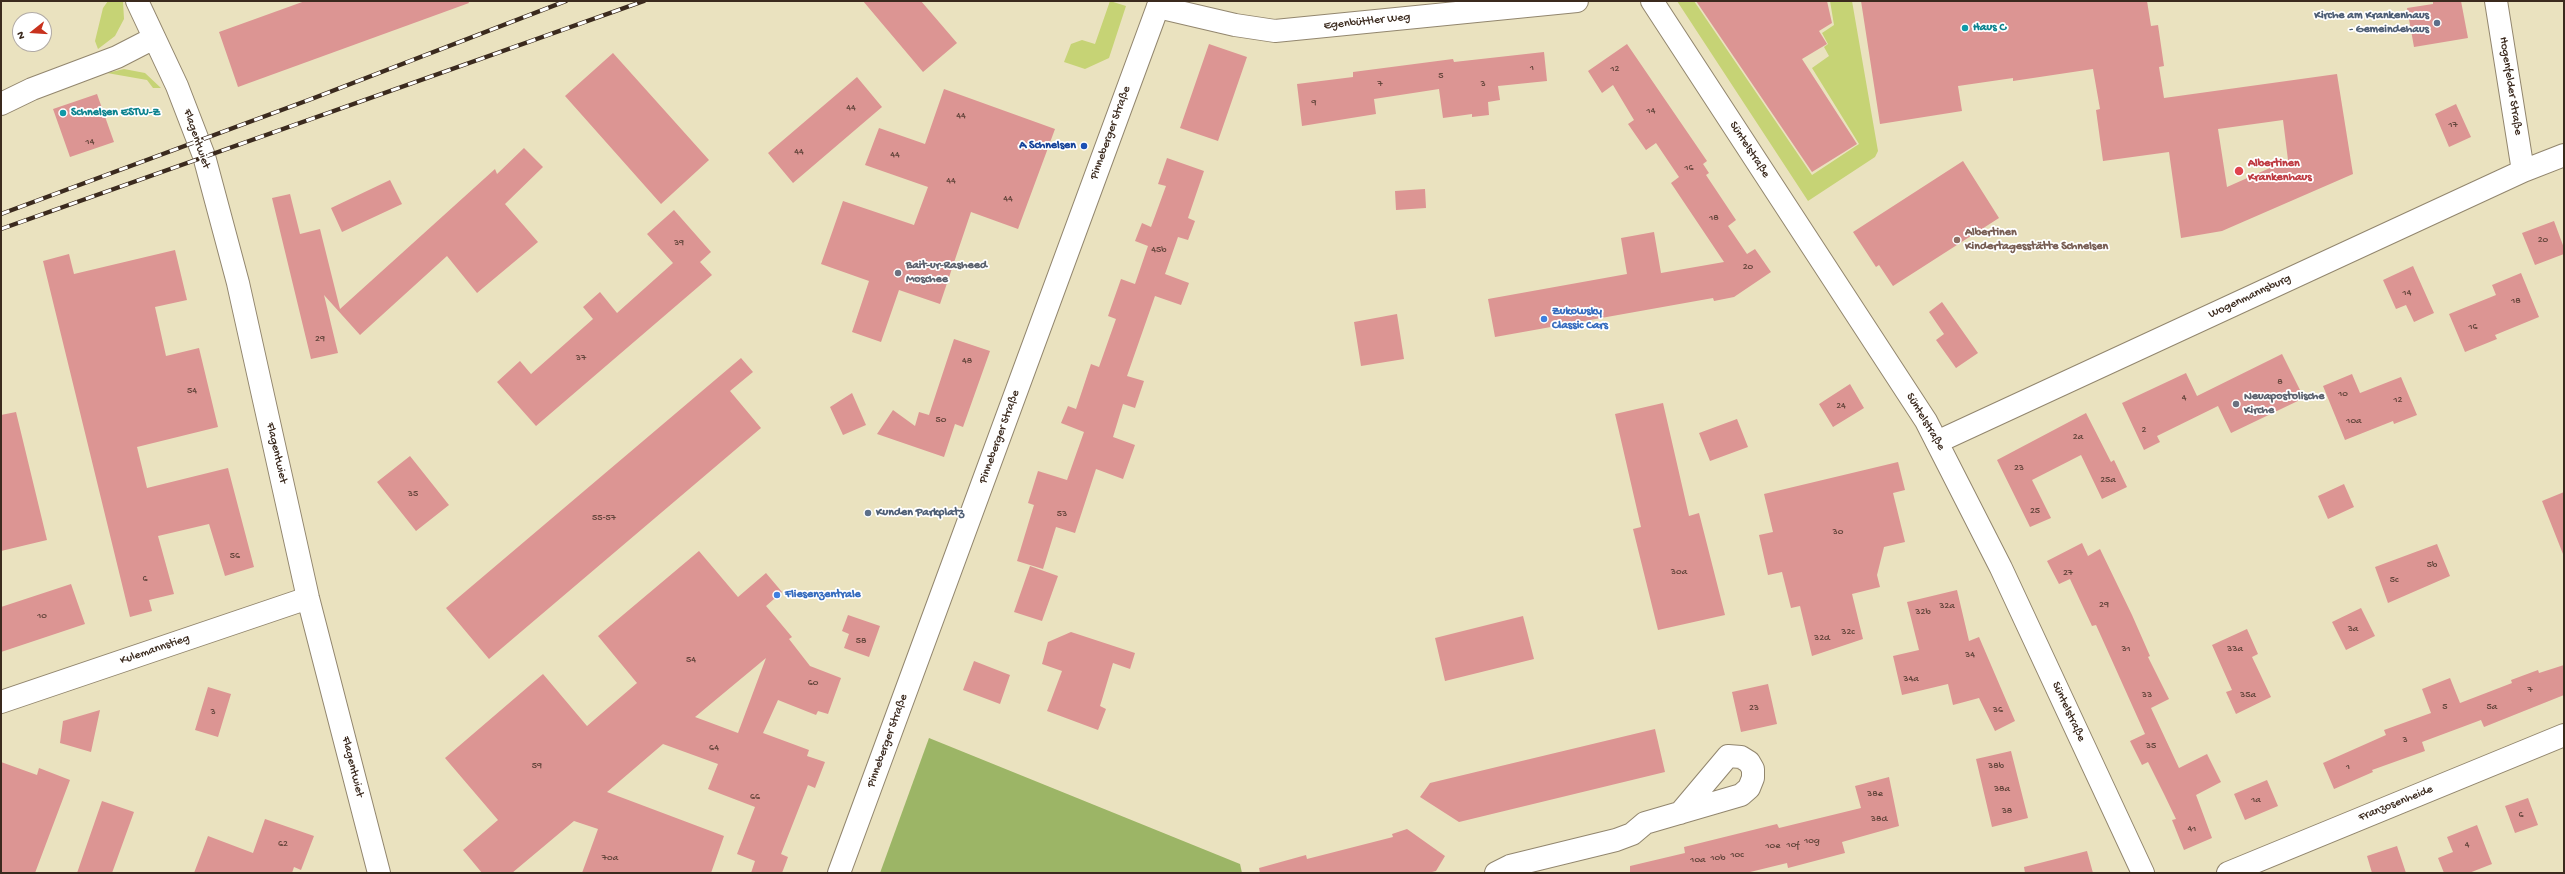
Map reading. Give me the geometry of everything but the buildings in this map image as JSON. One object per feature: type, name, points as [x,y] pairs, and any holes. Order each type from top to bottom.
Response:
[{"type":"street","name":"Flagentwiet","points":[[137,1],[188,112],[206,163],[238,283],[308,598],[379,873]]},
{"type":"street","name":"Egenbüttler Weg","points":[[1159,4],[1235,25],[1275,31],[1577,1]]},
{"type":"street","name":"Süntelstraße","points":[[1652,1],[1937,442],[2001,568],[2144,873]]},
{"type":"street","name":"Hogenfelder Straße","points":[[2496,1],[2523,172]]},
{"type":"street","name":"Pinneberger Straße","points":[[839,873],[1159,4]]},
{"type":"street","points":[[1,104],[32,90],[118,57],[154,38]]},
{"type":"street","name":"Wogenmannsburg","points":[[1937,442],[2523,172],[2564,155]]},
{"type":"street","name":"Kulemannstieg","points":[[1,702],[308,598]]},
{"type":"street","name":"Franzosenheide","points":[[2228,873],[2564,735]]},
{"type":"street","points":[[1496,873],[1510,866],[1616,840],[1632,834],[1645,823],[1680,813]]},
{"type":"green space","points":[[108,1],[123,1],[124,19],[115,36],[98,49],[95,41],[103,8]]},
{"type":"green space","points":[[1110,1],[1126,6],[1109,58],[1085,69],[1064,62],[1071,44],[1082,40],[1095,44]]},
{"type":"green space","points":[[1677,1],[1694,1],[1812,175],[1859,144],[1812,68],[1829,56],[1824,47],[1828,44],[1822,33],[1834,25],[1830,1],[1852,1],[1878,151],[1875,157],[1808,201]]},
{"type":"green space","points":[[124,69],[145,73],[161,88],[153,88],[147,80],[107,73]]},
{"type":"green space","points":[[929,738],[1240,864],[1242,873],[880,873]]},
{"type":"railway","points":[[1,214],[314,98],[566,1]]},
{"type":"railway","points":[[1,229],[644,1]]},
{"type":"place","name":"Kirche am Krankenhaus - Gemeindehaus","points":[[2437,23]]},
{"type":"place","name":"Haus C","points":[[1965,28]]},
{"type":"place","name":"Schnelsen ESTW-Z","points":[[63,113]]},
{"type":"place","name":"A Schnelsen","points":[[1084,146]]},
{"type":"place","name":"Albertinen Krankenhaus","points":[[2239,171]]},
{"type":"place","name":"Albertinen Kindertagesstätte Schnelsen","points":[[1957,240]]},
{"type":"place","name":"Bait-ur-Rasheed Moschee","points":[[898,273]]},
{"type":"place","name":"Zukowsky Classic Cars","points":[[1544,319]]},
{"type":"place","name":"Neuapostolische Kirche","points":[[2236,404]]},
{"type":"place","name":"Kunden Parkplatz","points":[[868,513]]},
{"type":"place","name":"Fliesenzentrale","points":[[777,595]]}]
